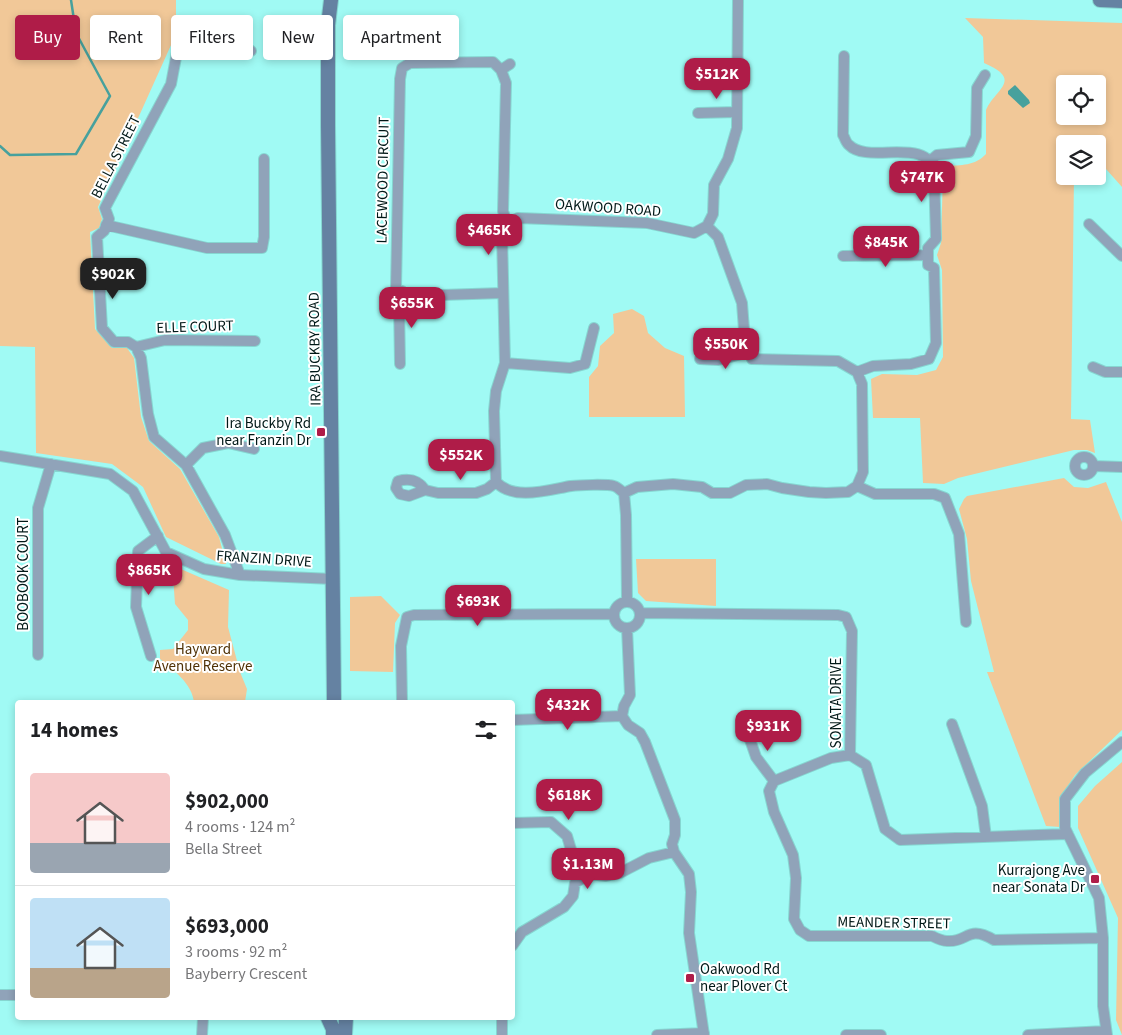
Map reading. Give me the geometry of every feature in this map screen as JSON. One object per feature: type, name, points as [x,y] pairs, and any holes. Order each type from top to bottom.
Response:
[{"type":"street","name":"IRA BUCKBY ROAD","points":[[323,0],[326,15]]},
{"type":"street","name":"IRA BUCKBY ROAD","points":[[329,15],[331,0]]},
{"type":"street","points":[[624,493],[637,487],[673,484],[702,487],[712,493],[730,493],[746,485],[767,484],[782,488],[826,493],[848,492],[858,486],[863,472],[862,384],[857,372],[838,361],[752,359],[746,343],[742,303],[718,237],[707,226],[713,214],[714,185],[728,159],[737,128],[738,0]]},
{"type":"street","points":[[1100,0],[1122,1]]},
{"type":"street","points":[[844,56],[843,135],[849,146],[861,151],[921,154],[930,161],[934,172],[936,239],[928,248],[928,265],[934,268],[936,343],[929,359],[911,364],[873,366],[857,372]]},
{"type":"street","name":"BELLA STREET","points":[[136,347],[128,342],[114,342],[102,328],[96,237],[104,231],[109,219],[104,208],[171,84],[176,60]]},
{"type":"street","name":"IRA BUCKBY ROAD","points":[[328,60],[334,700]]},
{"type":"street","name":"LACEWOOD CIRCUIT","points":[[402,291],[396,288],[400,79],[402,68],[410,63],[493,62],[501,70]]},
{"type":"street","points":[[510,64],[501,70],[506,83],[503,211],[507,224],[501,243],[505,363],[496,391],[493,430],[496,482],[501,487],[512,491],[547,492],[573,486],[615,486],[624,493],[627,601]]},
{"type":"street","points":[[930,161],[937,155],[969,152],[976,136],[977,88],[985,75]]},
{"type":"street","points":[[698,113],[737,112]]},
{"type":"street","points":[[106,225],[207,248],[262,248],[264,237],[264,159]]},
{"type":"street","name":"OAKWOOD ROAD","points":[[507,224],[518,218],[648,222],[694,233],[707,226]]},
{"type":"street","points":[[1089,224],[1122,256]]},
{"type":"street","points":[[843,256],[928,255]]},
{"type":"street","points":[[400,364],[399,303],[402,291],[410,296],[503,293]]},
{"type":"street","points":[[505,363],[570,368],[585,364],[594,328]]},
{"type":"street","name":"ELLE COURT","points":[[136,347],[165,340],[255,341]]},
{"type":"street","points":[[136,347],[141,358],[148,414],[154,437],[186,465],[225,535],[240,574]]},
{"type":"street","points":[[700,359],[718,360],[749,352]]},
{"type":"street","points":[[1093,367],[1105,372],[1122,372]]},
{"type":"street","points":[[186,465],[203,448],[228,443],[254,448]]},
{"type":"street","name":"FRANZIN DRIVE","points":[[0,456],[110,474],[133,491],[166,552],[204,569],[240,574],[333,579]]},
{"type":"street","name":"BOOBOOK COURT","points":[[38,655],[38,508],[51,464]]},
{"type":"street","points":[[1093,466],[1122,467]]},
{"type":"street","points":[[425,490],[438,493],[476,493],[487,489],[496,482]]},
{"type":"street","points":[[858,486],[875,494],[934,494],[944,498],[959,534],[966,622]]},
{"type":"street","points":[[151,656],[136,607],[138,551],[158,536]]},
{"type":"street","points":[[627,601],[637,606],[640,614],[636,624],[627,628],[618,624],[614,614],[618,604],[627,601]]},
{"type":"street","points":[[402,700],[400,646],[407,617],[414,615],[614,614]]},
{"type":"street","name":"SONATA DRIVE","points":[[640,614],[838,615],[846,618],[852,631],[850,755],[866,765],[885,829],[900,840],[1068,834]]},
{"type":"street","points":[[627,628],[630,695],[624,706],[622,716],[628,725],[640,732],[674,820],[675,835],[672,844],[674,852],[689,874],[691,892],[689,933],[704,1034],[657,1035]]},
{"type":"street","points":[[515,720],[622,716]]},
{"type":"street","points":[[952,724],[982,806],[986,837]]},
{"type":"street","points":[[747,731],[756,757],[774,781],[831,758],[850,755]]},
{"type":"street","points":[[1028,1035],[1107,1033],[1103,1006],[1103,938],[1099,898],[1065,828],[1065,799],[1085,773],[1122,742]]},
{"type":"street","name":"MEANDER STREET","points":[[774,781],[769,792],[774,812],[793,855],[796,878],[794,918],[800,930],[809,936],[932,936],[947,941],[955,940],[968,934],[982,933],[994,940],[1103,938]]},
{"type":"street","points":[[515,823],[551,822],[567,836],[580,880]]},
{"type":"street","points":[[515,942],[522,932],[564,907],[574,896],[575,883],[589,874],[606,876],[620,873],[650,858],[674,852]]},
{"type":"street","points":[[0,995],[15,994]]},
{"type":"street","points":[[202,1035],[203,1020]]},
{"type":"street","points":[[329,1020],[333,1029],[333,1035]]},
{"type":"street","points":[[345,1035],[346,1020]]},
{"type":"street","points":[[502,1020],[502,1035]]},
{"type":"street","points":[[846,1035],[881,1035]]},
{"type":"green space","points":[[0,0],[176,0],[176,15],[171,15],[171,45],[98,207],[102,219],[99,228],[90,232],[95,329],[112,348],[127,348],[134,358],[141,417],[149,441],[180,469],[219,537],[226,564],[221,564],[166,537],[143,487],[112,464],[36,453],[35,347],[0,346]]},
{"type":"green space","points":[[965,18],[1122,23],[1122,187],[1106,169],[1106,135],[1056,135],[1056,185],[1074,185],[1071,419],[1090,420],[1095,453],[1087,450],[1074,450],[958,478],[944,484],[923,483],[920,418],[873,418],[871,379],[882,374],[917,375],[936,370],[943,357],[942,270],[937,255],[941,243],[943,174],[946,166],[972,163],[986,154],[986,110],[1005,80],[996,69],[984,63],[983,37]]},
{"type":"green space","points":[[632,309],[644,316],[648,333],[665,348],[684,356],[685,417],[589,417],[589,377],[598,366],[600,346],[614,333],[613,314]]},
{"type":"green space","points":[[1064,478],[1074,487],[1088,488],[1106,482],[1122,522],[1122,730],[1075,775],[1064,792],[1061,800],[1060,827],[1046,826],[987,672],[994,672],[971,581],[967,539],[959,509],[967,496]]},
{"type":"green space","points":[[636,559],[716,559],[716,606],[646,601],[638,593]]},
{"type":"green space","name":"Hayward Avenue Reserve","points":[[167,563],[229,590],[228,627],[240,672],[247,689],[245,700],[194,700],[186,683],[160,659],[160,650],[173,649],[188,630],[188,620],[175,604],[173,576]]},
{"type":"green space","points":[[381,596],[400,615],[395,623],[393,672],[350,671],[350,597]]},
{"type":"green space","points":[[1122,762],[1122,1035],[1116,1020],[1118,918],[1078,828],[1078,806],[1095,786]]},
{"type":"water","points":[[1015,85],[1029,100],[1030,103],[1023,108],[1008,94],[1008,91]]},
{"type":"waterway","points":[[0,146],[10,155],[76,154],[110,96],[76,33],[71,0]]},
{"type":"place","name":"Ira Buckby Rd near Franzin Dr","points":[[321,432]]},
{"type":"place","name":"Kurrajong Ave near Sonata Dr","points":[[1095,879]]},
{"type":"place","name":"Oakwood Rd near Plover Ct","points":[[690,978]]}]
